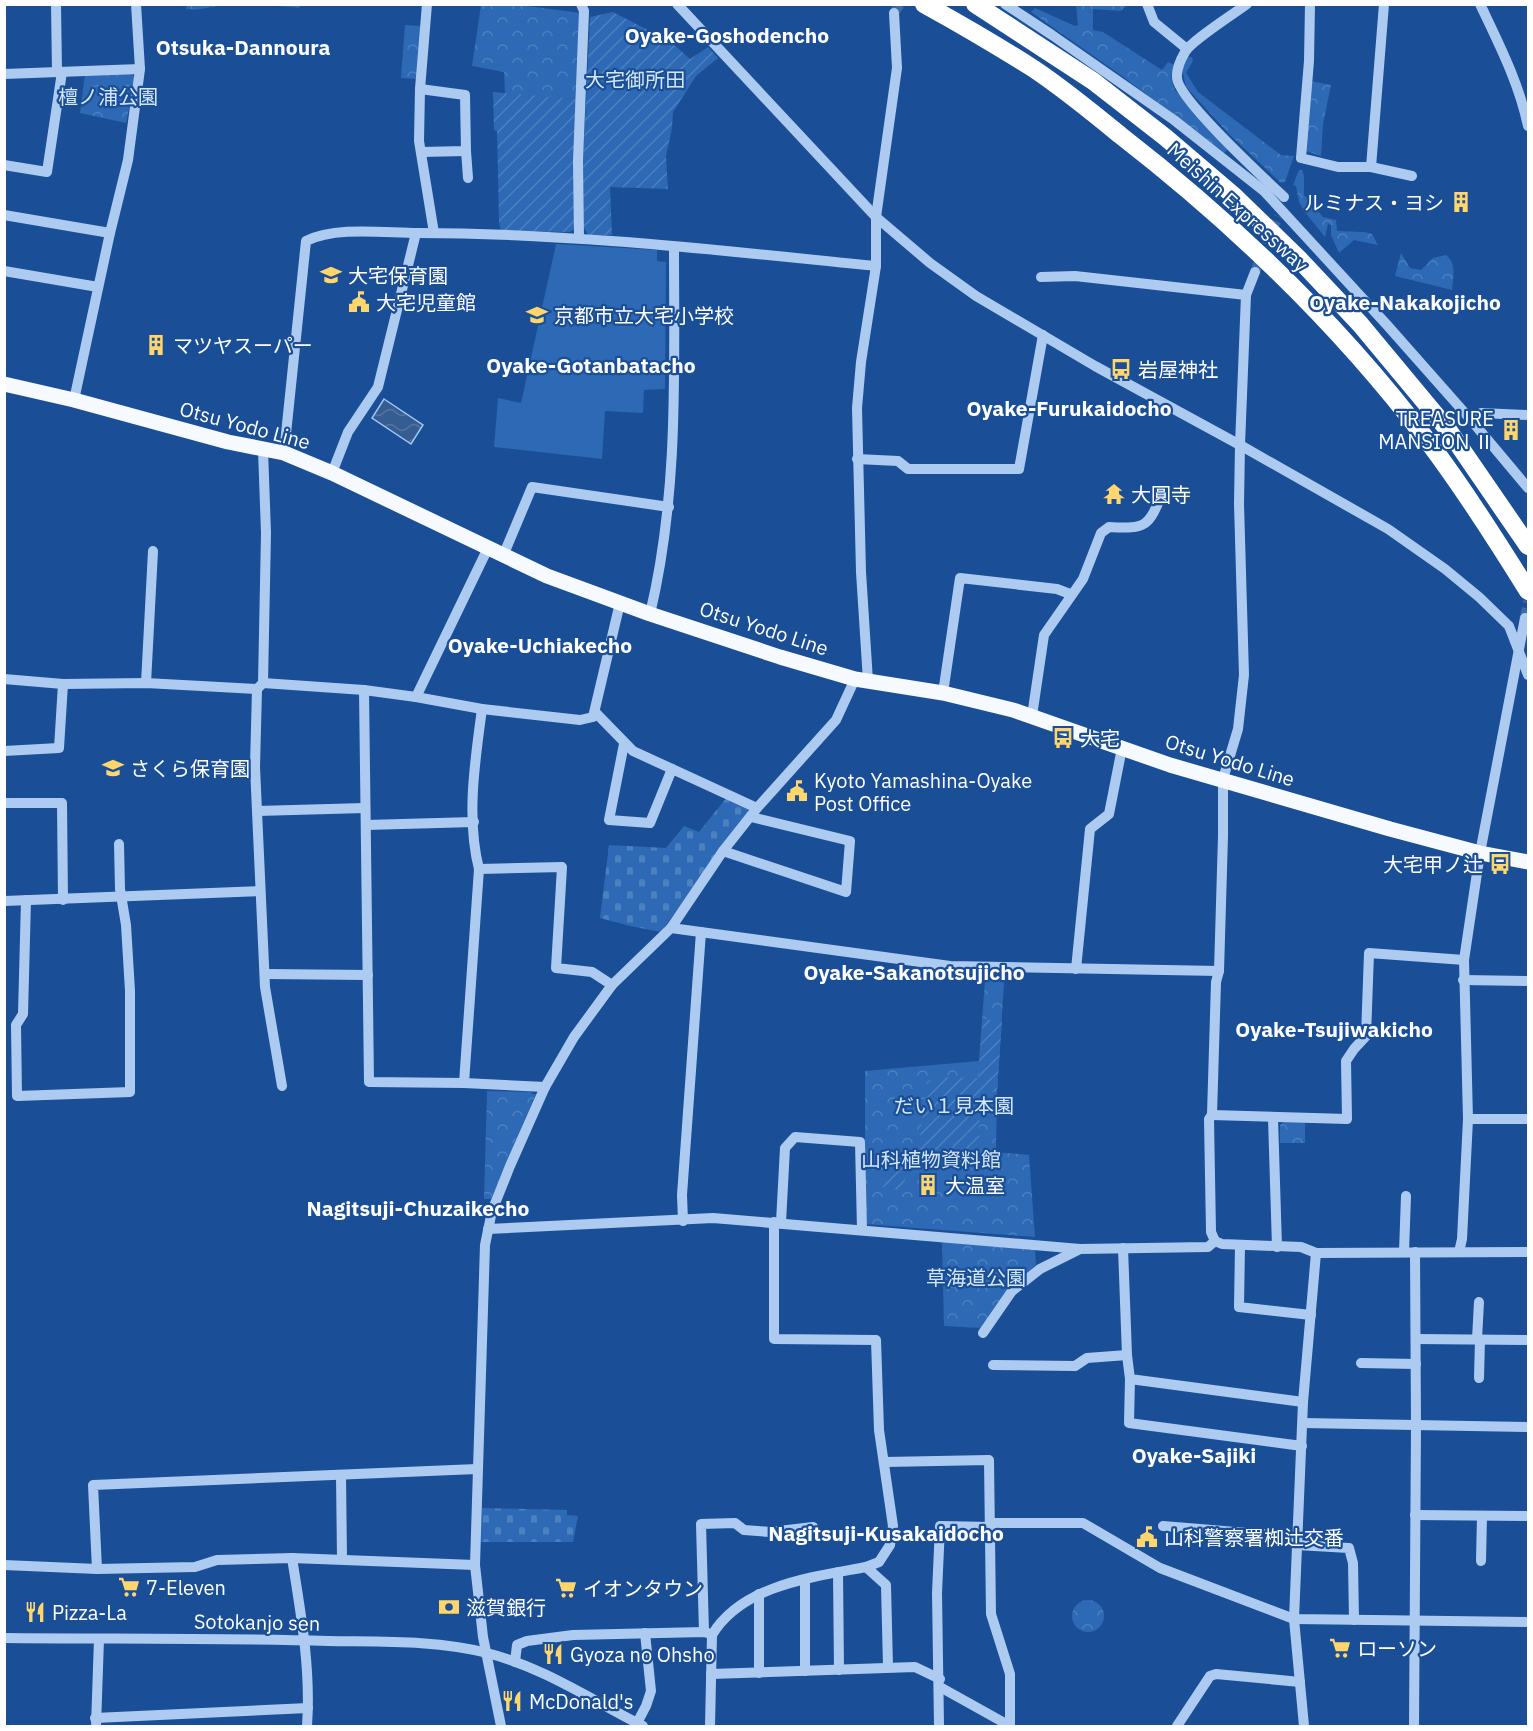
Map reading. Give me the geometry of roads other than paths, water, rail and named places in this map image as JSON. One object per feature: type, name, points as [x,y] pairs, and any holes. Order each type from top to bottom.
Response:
[{"type":"highway","name":"Meishin Expressway","points":[[924,4],[977,33],[1035,70],[1151,158],[1270,262],[1346,342],[1424,436],[1490,529],[1528,591]]},
{"type":"highway","name":"Meishin Expressway","points":[[975,4],[1093,81],[1165,137],[1233,195],[1299,259],[1360,324],[1449,431],[1528,546]]},
{"type":"main road","name":"Otsu Yodo Line","points":[[4,384],[74,400],[228,442],[284,453],[332,473],[547,576],[650,614],[780,657],[862,680],[942,693],[1032,716],[1170,765],[1390,829],[1480,853],[1528,862]]},
{"type":"street","points":[[4,165],[47,172],[59,72],[56,4]]},
{"type":"street","points":[[74,400],[128,160],[140,69],[136,4]]},
{"type":"street","points":[[427,4],[420,89],[421,153],[434,233]]},
{"type":"street","points":[[677,4],[876,218],[930,263],[976,297],[1388,529],[1445,569],[1509,626],[1528,675]]},
{"type":"street","points":[[1005,4],[1174,120],[1264,190],[1280,213],[1471,420],[1528,488]]},
{"type":"street","points":[[1147,4],[1154,22],[1187,49]]},
{"type":"street","points":[[1310,4],[1309,61],[1301,158],[1338,167],[1371,167],[1412,176]]},
{"type":"street","points":[[1371,167],[1384,4]]},
{"type":"street","points":[[1480,4],[1507,62],[1528,126]]},
{"type":"street","points":[[1242,6],[1187,49],[1180,62],[1177,79],[1183,93],[1235,151],[1286,192],[1280,213]]},
{"type":"street","points":[[579,238],[578,161],[584,7]]},
{"type":"street","points":[[501,1726],[483,1637],[475,1565],[485,1245],[492,1211],[545,1087],[574,1037],[612,985],[671,928],[723,851],[754,812],[836,720],[862,680],[856,408],[876,266],[876,218],[897,68],[894,13]]},
{"type":"street","points":[[4,74],[140,69]]},
{"type":"street","points":[[420,89],[465,95],[468,178]]},
{"type":"street","points":[[421,153],[466,151]]},
{"type":"street","points":[[4,216],[110,233]]},
{"type":"street","points":[[332,473],[348,432],[378,387],[416,233]]},
{"type":"street","points":[[284,453],[306,241],[318,235],[434,233],[579,238],[876,266]]},
{"type":"street","points":[[650,614],[658,580],[669,507],[673,438],[674,247]]},
{"type":"street","points":[[4,271],[99,286]]},
{"type":"street","points":[[1256,272],[1246,295],[1240,445],[1239,504],[1244,675],[1238,729],[1223,779],[1219,971],[1216,982],[1212,1115],[1209,1119],[1211,1232],[1215,1241],[1222,1244],[1301,1247],[1316,1254],[1528,1252]]},
{"type":"street","points":[[1041,277],[1075,276],[1246,295]]},
{"type":"street","points":[[857,459],[897,461],[908,469],[1019,469],[1043,335]]},
{"type":"street","points":[[1471,420],[1481,413],[1528,415]]},
{"type":"street","points":[[263,450],[266,533],[255,767],[265,974],[282,1086]]},
{"type":"street","points":[[503,556],[532,488],[669,507]]},
{"type":"street","points":[[1032,716],[1044,635],[1070,594],[1083,579],[1101,533],[1109,527],[1137,528],[1152,519],[1163,492]]},
{"type":"street","points":[[416,697],[488,548]]},
{"type":"street","points":[[146,683],[153,551]]},
{"type":"street","points":[[942,693],[960,578],[1057,590],[1070,594]]},
{"type":"street","points":[[4,679],[63,684],[146,683],[364,690],[482,709],[579,720],[593,717],[595,712],[620,603]]},
{"type":"street","points":[[1459,1252],[1462,1239],[1468,1119],[1464,960],[1480,853],[1525,618]]},
{"type":"street","points":[[4,751],[59,748],[63,684]]},
{"type":"street","points":[[364,690],[369,1082],[545,1087]]},
{"type":"street","points":[[464,1083],[479,869],[473,844],[475,758],[482,709]]},
{"type":"street","points":[[595,712],[633,751],[754,812],[850,841],[846,892],[723,851]]},
{"type":"street","points":[[624,744],[609,820],[650,823],[672,769]]},
{"type":"street","points":[[1076,969],[1090,830],[1109,814],[1122,748]]},
{"type":"street","points":[[4,803],[62,803],[63,900]]},
{"type":"street","points":[[257,811],[365,808]]},
{"type":"street","points":[[366,825],[474,822]]},
{"type":"street","points":[[26,900],[23,1014],[16,1025],[16,1096],[130,1092],[130,991],[119,844]]},
{"type":"street","points":[[479,869],[562,867],[556,968],[592,972],[612,985]]},
{"type":"street","points":[[4,901],[260,891]]},
{"type":"street","points":[[671,928],[950,966],[1219,971]]},
{"type":"street","points":[[683,1221],[682,1195],[701,932]]},
{"type":"street","points":[[1212,1115],[1347,1119],[1346,1061],[1353,1048],[1366,1036],[1369,953],[1464,960]]},
{"type":"street","points":[[265,974],[368,975]]},
{"type":"street","points":[[1463,980],[1528,981]]},
{"type":"street","points":[[1273,1118],[1277,1247]]},
{"type":"street","points":[[1468,1119],[1528,1119]]},
{"type":"street","points":[[515,1662],[517,1645],[527,1641],[573,1635],[708,1634],[747,1600],[759,1594],[879,1562],[890,1545],[893,1526],[879,1430],[876,1340],[774,1339],[778,1222],[785,1148],[795,1137],[860,1142],[862,1230]]},
{"type":"street","points":[[1406,1196],[1416,1338],[1414,1726]]},
{"type":"street","points":[[488,1229],[713,1218],[1080,1249],[1208,1247],[1215,1241]]},
{"type":"street","points":[[1240,1245],[1239,1307],[1311,1316]]},
{"type":"street","points":[[1123,1248],[1126,1355],[1130,1378],[1129,1423],[1302,1446]]},
{"type":"street","points":[[983,1333],[1012,1291],[1040,1269],[1080,1249]]},
{"type":"street","points":[[1304,1726],[1294,1619],[1303,1402],[1316,1254]]},
{"type":"street","points":[[1479,1302],[1479,1378]]},
{"type":"street","points":[[1416,1338],[1528,1340]]},
{"type":"street","points":[[993,1365],[1075,1366],[1087,1358],[1126,1355]]},
{"type":"street","points":[[1361,1363],[1416,1364]]},
{"type":"street","points":[[1130,1378],[1303,1402]]},
{"type":"street","points":[[1303,1423],[1528,1427]]},
{"type":"street","points":[[711,1674],[915,1666],[1010,1726],[1010,1674],[990,1614],[989,1460],[885,1462]]},
{"type":"street","points":[[97,1569],[93,1485],[477,1469]]},
{"type":"street","points":[[341,1476],[342,1559]]},
{"type":"street","points":[[1415,1515],[1528,1516]]},
{"type":"street","points":[[1481,1561],[1482,1516]]},
{"type":"street","points":[[710,1726],[711,1674],[700,1524],[735,1523],[744,1530],[770,1532],[813,1527]]},
{"type":"street","points":[[939,1726],[937,1593],[940,1526],[1083,1523],[1160,1568],[1294,1619],[1528,1622]]},
{"type":"street","points":[[1163,1526],[1349,1548],[1353,1563],[1354,1620]]},
{"type":"street","points":[[4,1565],[97,1569],[195,1567],[217,1560],[292,1558],[475,1565]]},
{"type":"street","points":[[292,1558],[304,1640],[307,1726]]},
{"type":"street","points":[[866,1567],[886,1585],[888,1667]]},
{"type":"street","points":[[838,1572],[839,1670]]},
{"type":"street","points":[[805,1581],[805,1671]]},
{"type":"street","points":[[759,1594],[759,1673]]},
{"type":"street","points":[[640,1725],[651,1691],[645,1634]]},
{"type":"street","name":"Sotokanjo sen","points":[[4,1638],[304,1640],[407,1643],[466,1648],[515,1662],[552,1678],[640,1725]]},
{"type":"street","points":[[99,1639],[95,1722],[308,1708]]},
{"type":"street","points":[[1177,1726],[1210,1676],[1216,1674],[1300,1682]]},
{"type":"water","points":[[384,399],[423,425],[411,444],[372,418]]},
{"type":"tunnel","points":[[894,13],[900,4]]},
{"type":"tunnel","points":[[1255,272],[1278,216]]},
{"type":"tunnel","points":[[1525,618],[1528,601]]},
{"type":"place","name":"ルミナス・ヨシ","points":[[1461,202]]},
{"type":"place","name":"大宅保育園","points":[[331,275]]},
{"type":"place","name":"大宅児童館","points":[[359,302]]},
{"type":"place","name":"京都市立大宅小学校","points":[[537,315]]},
{"type":"place","name":"マツヤスーパー","points":[[156,345]]},
{"type":"place","name":"岩屋神社","points":[[1121,369]]},
{"type":"place","name":"TREASURE MANSION Ⅱ","points":[[1511,430]]},
{"type":"place","name":"大圓寺","points":[[1114,494]]},
{"type":"place","name":"大宅","points":[[1063,738]]},
{"type":"place","name":"さくら保育園","points":[[113,768]]},
{"type":"place","name":"Kyoto Yamashina-Oyake Post Office","points":[[797,791]]},
{"type":"place","name":"大宅甲ノ辻","points":[[1500,864]]},
{"type":"place","name":"大温室","points":[[928,1185]]},
{"type":"place","name":"山科警察署椥辻交番","points":[[1147,1537]]},
{"type":"place","name":"7-Eleven","points":[[129,1587]]},
{"type":"place","name":"イオンタウン","points":[[566,1588]]},
{"type":"place","name":"滋賀銀行","points":[[449,1607]]},
{"type":"place","name":"Pizza-La","points":[[35,1612]]},
{"type":"place","name":"ローソン","points":[[1340,1648]]},
{"type":"place","name":"Gyoza no Ohsho","points":[[553,1654]]},
{"type":"place","name":"McDonald's","points":[[512,1701]]},
{"type":"district","name":"Oyake-Goshodencho","points":[[727,35]]},
{"type":"district","name":"Otsuka-Dannoura","points":[[243,47]]},
{"type":"district","name":"Oyake-Nakakojicho","points":[[1405,302]]},
{"type":"district","name":"Oyake-Gotanbatacho","points":[[591,365]]},
{"type":"district","name":"Oyake-Furukaidocho","points":[[1069,408]]},
{"type":"district","name":"Oyake-Uchiakecho","points":[[540,645]]},
{"type":"district","name":"Oyake-Sakanotsujicho","points":[[914,972]]},
{"type":"district","name":"Oyake-Tsujiwakicho","points":[[1334,1029]]},
{"type":"district","name":"Nagitsuji-Chuzaikecho","points":[[418,1208]]},
{"type":"district","name":"Oyake-Sajiki","points":[[1194,1455]]},
{"type":"district","name":"Nagitsuji-Kusakaidocho","points":[[886,1533]]},
{"type":"park label","name":"大宅御所田","points":[[635,79]]},
{"type":"park label","name":"檀ノ浦公園","points":[[108,96]]},
{"type":"park label","name":"だい１見本園","points":[[954,1105]]},
{"type":"park label","name":"山科植物資料館","points":[[931,1159]]},
{"type":"park label","name":"草海道公園","points":[[976,1277]]}]
